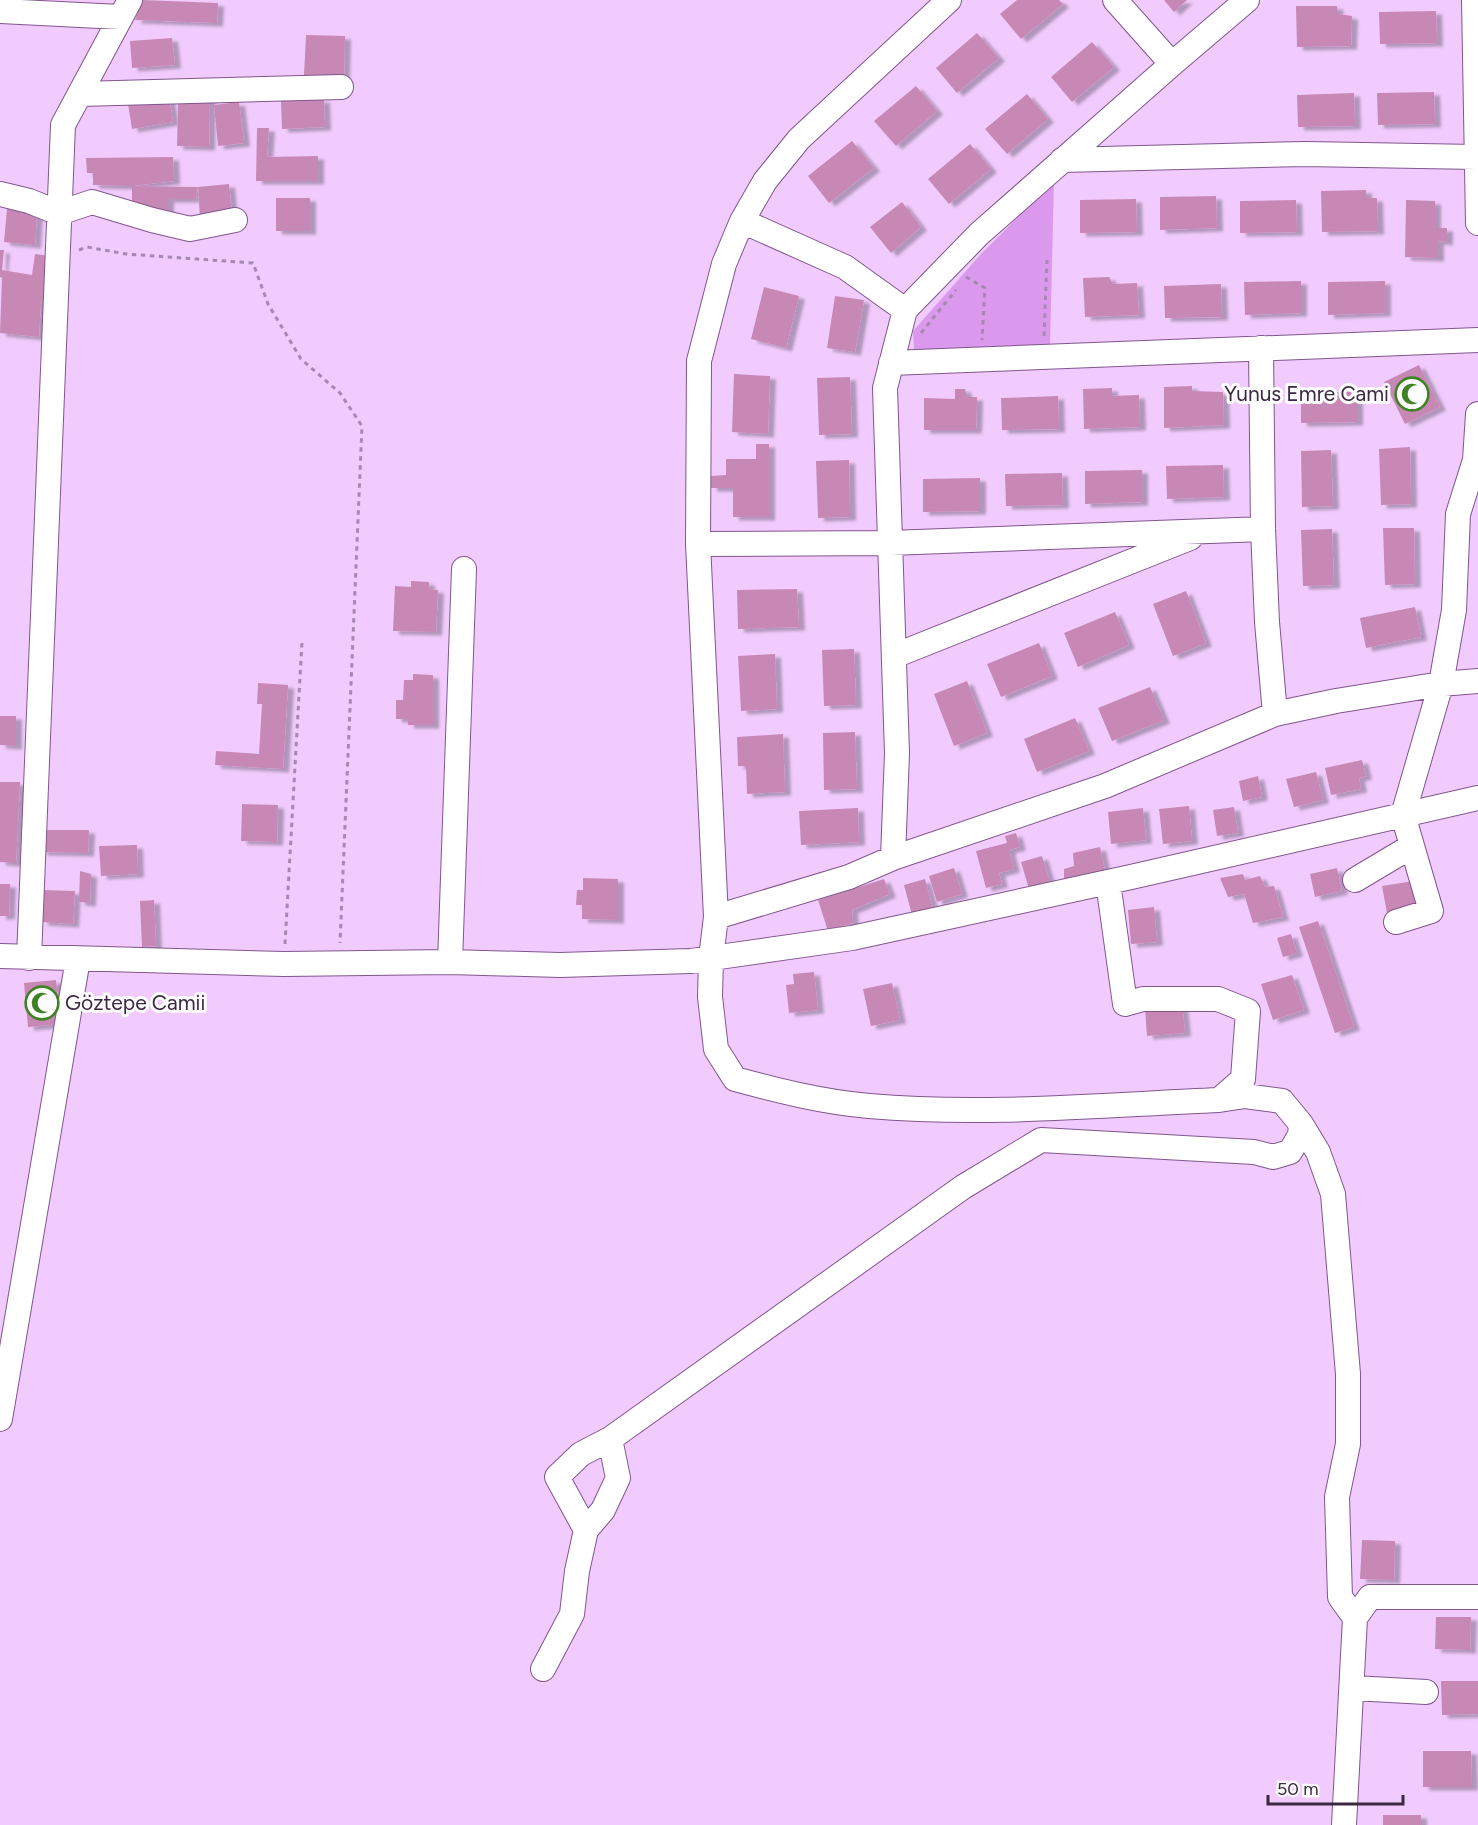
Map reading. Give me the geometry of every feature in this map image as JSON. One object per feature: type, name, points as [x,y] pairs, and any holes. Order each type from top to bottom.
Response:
[{"type":"street","points":[[949,0],[800,139],[765,181],[742,221],[723,264],[699,361],[698,544],[716,917],[711,958],[710,997],[716,1049],[735,1079],[796,1095],[868,1106],[979,1111],[1219,1100],[1245,1096],[1282,1101],[1301,1124],[1318,1152],[1333,1194],[1348,1374],[1348,1444],[1337,1497],[1340,1596],[1355,1618]]},
{"type":"street","points":[[1115,0],[1172,64]]},
{"type":"street","points":[[893,858],[897,753],[885,388],[905,310],[979,234],[1247,0]]},
{"type":"street","points":[[1474,0],[1478,223]]},
{"type":"street","points":[[0,11],[125,9],[63,124],[29,958]]},
{"type":"street","points":[[80,94],[341,87]]},
{"type":"street","points":[[1062,160],[1305,154],[1477,157]]},
{"type":"street","points":[[0,194],[29,201],[59,213],[92,202],[190,229],[235,220]]},
{"type":"street","points":[[742,221],[845,267],[905,310]]},
{"type":"street","points":[[891,363],[1478,340]]},
{"type":"street","points":[[1261,348],[1263,529],[1267,622],[1275,714]]},
{"type":"street","points":[[1395,922],[1431,912],[1403,815],[1441,684],[1454,610],[1458,514],[1477,461],[1478,414]]},
{"type":"street","points":[[698,544],[890,543],[1263,529]]},
{"type":"street","points":[[894,656],[1206,531]]},
{"type":"street","points":[[450,962],[464,568]]},
{"type":"street","points":[[716,917],[849,876],[893,858],[1105,786],[1275,714],[1336,701],[1441,684],[1478,681]]},
{"type":"street","points":[[0,956],[284,964],[450,962],[560,965],[691,961],[852,938],[1478,798]]},
{"type":"street","points":[[1355,880],[1412,846]]},
{"type":"street","points":[[1108,882],[1125,1004],[1143,999],[1218,999],[1248,1011],[1243,1079],[1219,1100]]},
{"type":"street","points":[[0,1419],[78,959]]},
{"type":"street","points":[[586,1530],[557,1477],[581,1454],[610,1439],[963,1187],[1041,1140],[1254,1152],[1273,1157],[1290,1152],[1300,1135],[1301,1124]]},
{"type":"street","points":[[543,1669],[572,1614],[577,1571],[586,1530],[603,1510],[618,1478],[610,1439]]},
{"type":"street","points":[[1344,1825],[1355,1618],[1370,1596],[1478,1597]]},
{"type":"street","points":[[1353,1688],[1426,1692]]},
{"type":"path","points":[[57,264],[87,246],[126,254],[253,263],[268,304],[301,359],[340,393],[362,426],[339,963]]},
{"type":"path","points":[[1043,340],[1047,260]]},
{"type":"path","points":[[921,334],[967,276],[985,288],[982,342]]},
{"type":"path","points":[[284,964],[303,642]]},
{"type":"shaded area","points":[[1054,181],[1050,346],[914,350],[913,331],[981,254]]},
{"type":"building","points":[[142,0],[218,3],[217,23],[135,20]]},
{"type":"building","points":[[1017,0],[1059,0],[1063,4],[1021,39],[1000,14]]},
{"type":"building","points":[[1164,0],[1187,0],[1174,12]]},
{"type":"building","points":[[1296,6],[1337,6],[1338,14],[1352,16],[1351,46],[1297,47]]},
{"type":"building","points":[[1436,11],[1437,43],[1380,44],[1379,12]]},
{"type":"building","points":[[977,33],[999,58],[957,93],[936,68]]},
{"type":"building","points":[[306,35],[345,36],[344,76],[304,75]]},
{"type":"building","points":[[172,38],[175,65],[132,68],[130,41]]},
{"type":"building","points":[[1092,42],[1114,67],[1072,102],[1051,77]]},
{"type":"building","points":[[916,86],[937,111],[896,146],[874,121]]},
{"type":"building","points":[[1434,92],[1435,124],[1378,125],[1377,93]]},
{"type":"building","points":[[1354,93],[1355,126],[1298,127],[1297,95]]},
{"type":"building","points":[[1027,94],[1048,119],[1007,154],[985,129]]},
{"type":"building","points":[[192,95],[210,96],[209,147],[177,146],[178,104],[192,104]]},
{"type":"building","points":[[169,97],[173,122],[132,129],[128,104]]},
{"type":"building","points":[[324,99],[325,127],[282,129],[281,101]]},
{"type":"building","points":[[239,102],[244,143],[218,146],[214,105]]},
{"type":"building","points":[[257,128],[269,128],[267,157],[318,156],[318,181],[256,181]]},
{"type":"building","points":[[852,141],[874,168],[829,203],[808,176]]},
{"type":"building","points":[[970,144],[991,169],[949,204],[928,179]]},
{"type":"building","points":[[173,157],[174,181],[132,186],[93,185],[93,173],[87,173],[86,158]]},
{"type":"building","points":[[229,184],[232,215],[200,218],[198,187]]},
{"type":"building","points":[[132,186],[198,187],[196,199],[168,199],[168,213],[157,213],[157,207],[132,207]]},
{"type":"building","points":[[1366,190],[1366,198],[1377,198],[1378,231],[1322,232],[1321,191]]},
{"type":"building","points":[[1216,196],[1217,228],[1160,230],[1160,197]]},
{"type":"building","points":[[276,198],[310,198],[310,231],[276,231]]},
{"type":"building","points":[[1136,199],[1137,232],[1080,233],[1080,200]]},
{"type":"building","points":[[1296,200],[1297,232],[1240,233],[1240,201]]},
{"type":"building","points":[[1406,200],[1435,201],[1435,228],[1447,228],[1447,242],[1438,241],[1438,258],[1405,257]]},
{"type":"building","points":[[902,202],[921,227],[891,253],[870,227]]},
{"type":"building","points":[[7,209],[37,212],[35,245],[4,242]]},
{"type":"building","points":[[0,250],[4,250],[2,270],[32,275],[35,254],[49,256],[48,299],[41,300],[39,337],[0,333],[2,278],[0,277]]},
{"type":"building","points":[[1109,277],[1113,284],[1137,283],[1139,315],[1085,317],[1083,278]]},
{"type":"building","points":[[1301,281],[1301,313],[1245,315],[1244,282]]},
{"type":"building","points":[[1385,281],[1385,313],[1328,315],[1328,282]]},
{"type":"building","points":[[1221,284],[1222,317],[1165,318],[1164,286]]},
{"type":"building","points":[[764,287],[799,296],[786,348],[751,339]]},
{"type":"building","points":[[835,296],[864,300],[855,352],[827,348]]},
{"type":"building","name":"Yunus Emre Cami","points":[[1419,365],[1440,407],[1405,424],[1384,382]]},
{"type":"building","points":[[734,374],[770,376],[768,434],[732,432]]},
{"type":"building","points":[[850,377],[852,434],[819,435],[817,378]]},
{"type":"building","points":[[1192,386],[1192,391],[1223,392],[1224,425],[1164,428],[1164,387]]},
{"type":"building","points":[[1112,388],[1112,396],[1139,395],[1140,427],[1084,429],[1083,389]]},
{"type":"building","points":[[955,389],[965,389],[967,397],[977,397],[976,430],[924,430],[924,398],[955,399]]},
{"type":"building","points":[[1301,392],[1357,392],[1357,422],[1301,423]]},
{"type":"building","points":[[1058,396],[1059,429],[1002,430],[1001,398]]},
{"type":"building","points":[[756,444],[769,444],[769,517],[733,517],[733,488],[711,488],[711,476],[726,475],[726,459],[756,459]]},
{"type":"building","points":[[1410,447],[1411,504],[1381,505],[1379,449]]},
{"type":"building","points":[[1331,450],[1333,506],[1302,507],[1301,451]]},
{"type":"building","points":[[849,460],[850,517],[818,518],[816,461]]},
{"type":"building","points":[[1223,465],[1224,497],[1167,499],[1166,466]]},
{"type":"building","points":[[1142,470],[1142,502],[1085,504],[1085,471]]},
{"type":"building","points":[[1062,473],[1063,505],[1006,506],[1005,474]]},
{"type":"building","points":[[980,478],[980,511],[923,512],[923,479]]},
{"type":"building","points":[[1383,528],[1414,528],[1415,584],[1385,585]]},
{"type":"building","points":[[1332,529],[1334,585],[1303,586],[1301,530]]},
{"type":"building","points":[[411,581],[429,582],[429,589],[438,590],[436,632],[393,631],[395,586],[411,587]]},
{"type":"building","points":[[797,589],[799,627],[738,629],[737,590]]},
{"type":"building","points":[[1186,591],[1206,643],[1173,656],[1153,604]]},
{"type":"building","points":[[1415,607],[1421,637],[1366,648],[1360,618]]},
{"type":"building","points":[[1115,612],[1129,645],[1078,667],[1064,633]]},
{"type":"building","points":[[1039,643],[1052,676],[1001,697],[987,664]]},
{"type":"building","points":[[854,649],[856,705],[824,706],[822,650]]},
{"type":"building","points":[[775,654],[777,709],[741,711],[738,656]]},
{"type":"building","points":[[413,674],[433,675],[433,725],[408,725],[408,719],[396,719],[396,700],[403,700],[404,680],[413,680]]},
{"type":"building","points":[[967,681],[987,733],[954,746],[934,694]]},
{"type":"building","points":[[258,683],[288,685],[283,769],[215,765],[216,751],[259,754],[262,704],[257,704]]},
{"type":"building","points":[[1150,687],[1164,720],[1112,741],[1098,708]]},
{"type":"building","points":[[0,716],[16,716],[16,746],[0,745]]},
{"type":"building","points":[[1075,718],[1089,751],[1037,772],[1024,739]]},
{"type":"building","points":[[855,732],[857,789],[824,790],[823,733]]},
{"type":"building","points":[[783,734],[785,792],[747,794],[746,766],[738,766],[737,737]]},
{"type":"building","points":[[1362,760],[1366,776],[1359,778],[1361,789],[1331,795],[1325,768]]},
{"type":"building","points":[[1316,772],[1323,800],[1294,807],[1286,779]]},
{"type":"building","points":[[1258,776],[1262,797],[1243,801],[1239,781]]},
{"type":"building","points":[[0,782],[20,782],[16,863],[0,862]]},
{"type":"building","points":[[242,804],[278,805],[277,842],[241,841]]},
{"type":"building","points":[[1189,806],[1192,841],[1163,844],[1159,809]]},
{"type":"building","points":[[1234,807],[1238,833],[1217,836],[1213,810]]},
{"type":"building","points":[[858,808],[859,842],[801,845],[799,811]]},
{"type":"building","points":[[1143,808],[1146,840],[1111,844],[1108,812]]},
{"type":"building","points":[[42,830],[89,830],[88,853],[41,852]]},
{"type":"building","points":[[1016,833],[1020,847],[1009,850],[1014,869],[999,873],[1002,884],[986,888],[976,851],[1007,843],[1005,836]]},
{"type":"building","points":[[137,845],[138,874],[101,876],[99,846]]},
{"type":"building","points":[[1100,847],[1105,871],[1064,881],[1064,869],[1074,866],[1073,853]]},
{"type":"building","points":[[1042,856],[1050,883],[1029,889],[1021,862]]},
{"type":"building","points":[[954,868],[962,894],[937,902],[929,876]]},
{"type":"building","points":[[1337,868],[1342,891],[1315,897],[1310,874]]},
{"type":"building","points":[[80,871],[91,874],[90,903],[79,902]]},
{"type":"building","points":[[1243,874],[1245,880],[1260,876],[1265,887],[1274,886],[1283,917],[1253,923],[1244,894],[1228,897],[1220,878]]},
{"type":"building","points":[[583,878],[618,879],[618,920],[582,919],[582,905],[576,905],[577,890],[583,890]]},
{"type":"building","points":[[884,879],[890,894],[852,910],[853,923],[828,931],[818,900]]},
{"type":"building","points":[[925,879],[933,909],[912,915],[904,885]]},
{"type":"building","points":[[1414,881],[1419,908],[1387,913],[1382,886]]},
{"type":"building","points":[[0,884],[10,884],[9,916],[0,916]]},
{"type":"building","points":[[43,890],[75,891],[73,924],[42,922]]},
{"type":"building","points":[[154,900],[156,946],[142,947],[140,901]]},
{"type":"building","points":[[1154,907],[1157,942],[1131,944],[1128,910]]},
{"type":"building","points":[[1318,921],[1354,1027],[1335,1033],[1299,927]]},
{"type":"building","points":[[1291,934],[1297,953],[1283,957],[1277,938]]},
{"type":"building","points":[[814,972],[818,1010],[789,1013],[786,985],[794,984],[793,974]]},
{"type":"building","points":[[1292,975],[1304,1010],[1273,1020],[1261,984]]},
{"type":"building","name":"Göztepe Camii","points":[[56,980],[60,1024],[28,1027],[24,983]]},
{"type":"building","points":[[892,983],[900,1020],[871,1026],[863,989]]},
{"type":"building","points":[[1182,1004],[1185,1033],[1147,1036],[1145,1008]]},
{"type":"building","points":[[1362,1540],[1395,1541],[1394,1580],[1360,1579]]},
{"type":"building","points":[[1436,1617],[1471,1617],[1470,1650],[1435,1649]]},
{"type":"building","points":[[1441,1681],[1478,1681],[1478,1714],[1442,1715]]},
{"type":"building","points":[[1423,1751],[1471,1751],[1472,1787],[1423,1787]]},
{"type":"building","points":[[1383,1815],[1421,1815],[1421,1825],[1383,1825]]},
{"type":"place","name":"Yunus Emre Cami","points":[[1412,394]]},
{"type":"place","name":"Göztepe Camii","points":[[42,1003]]}]
